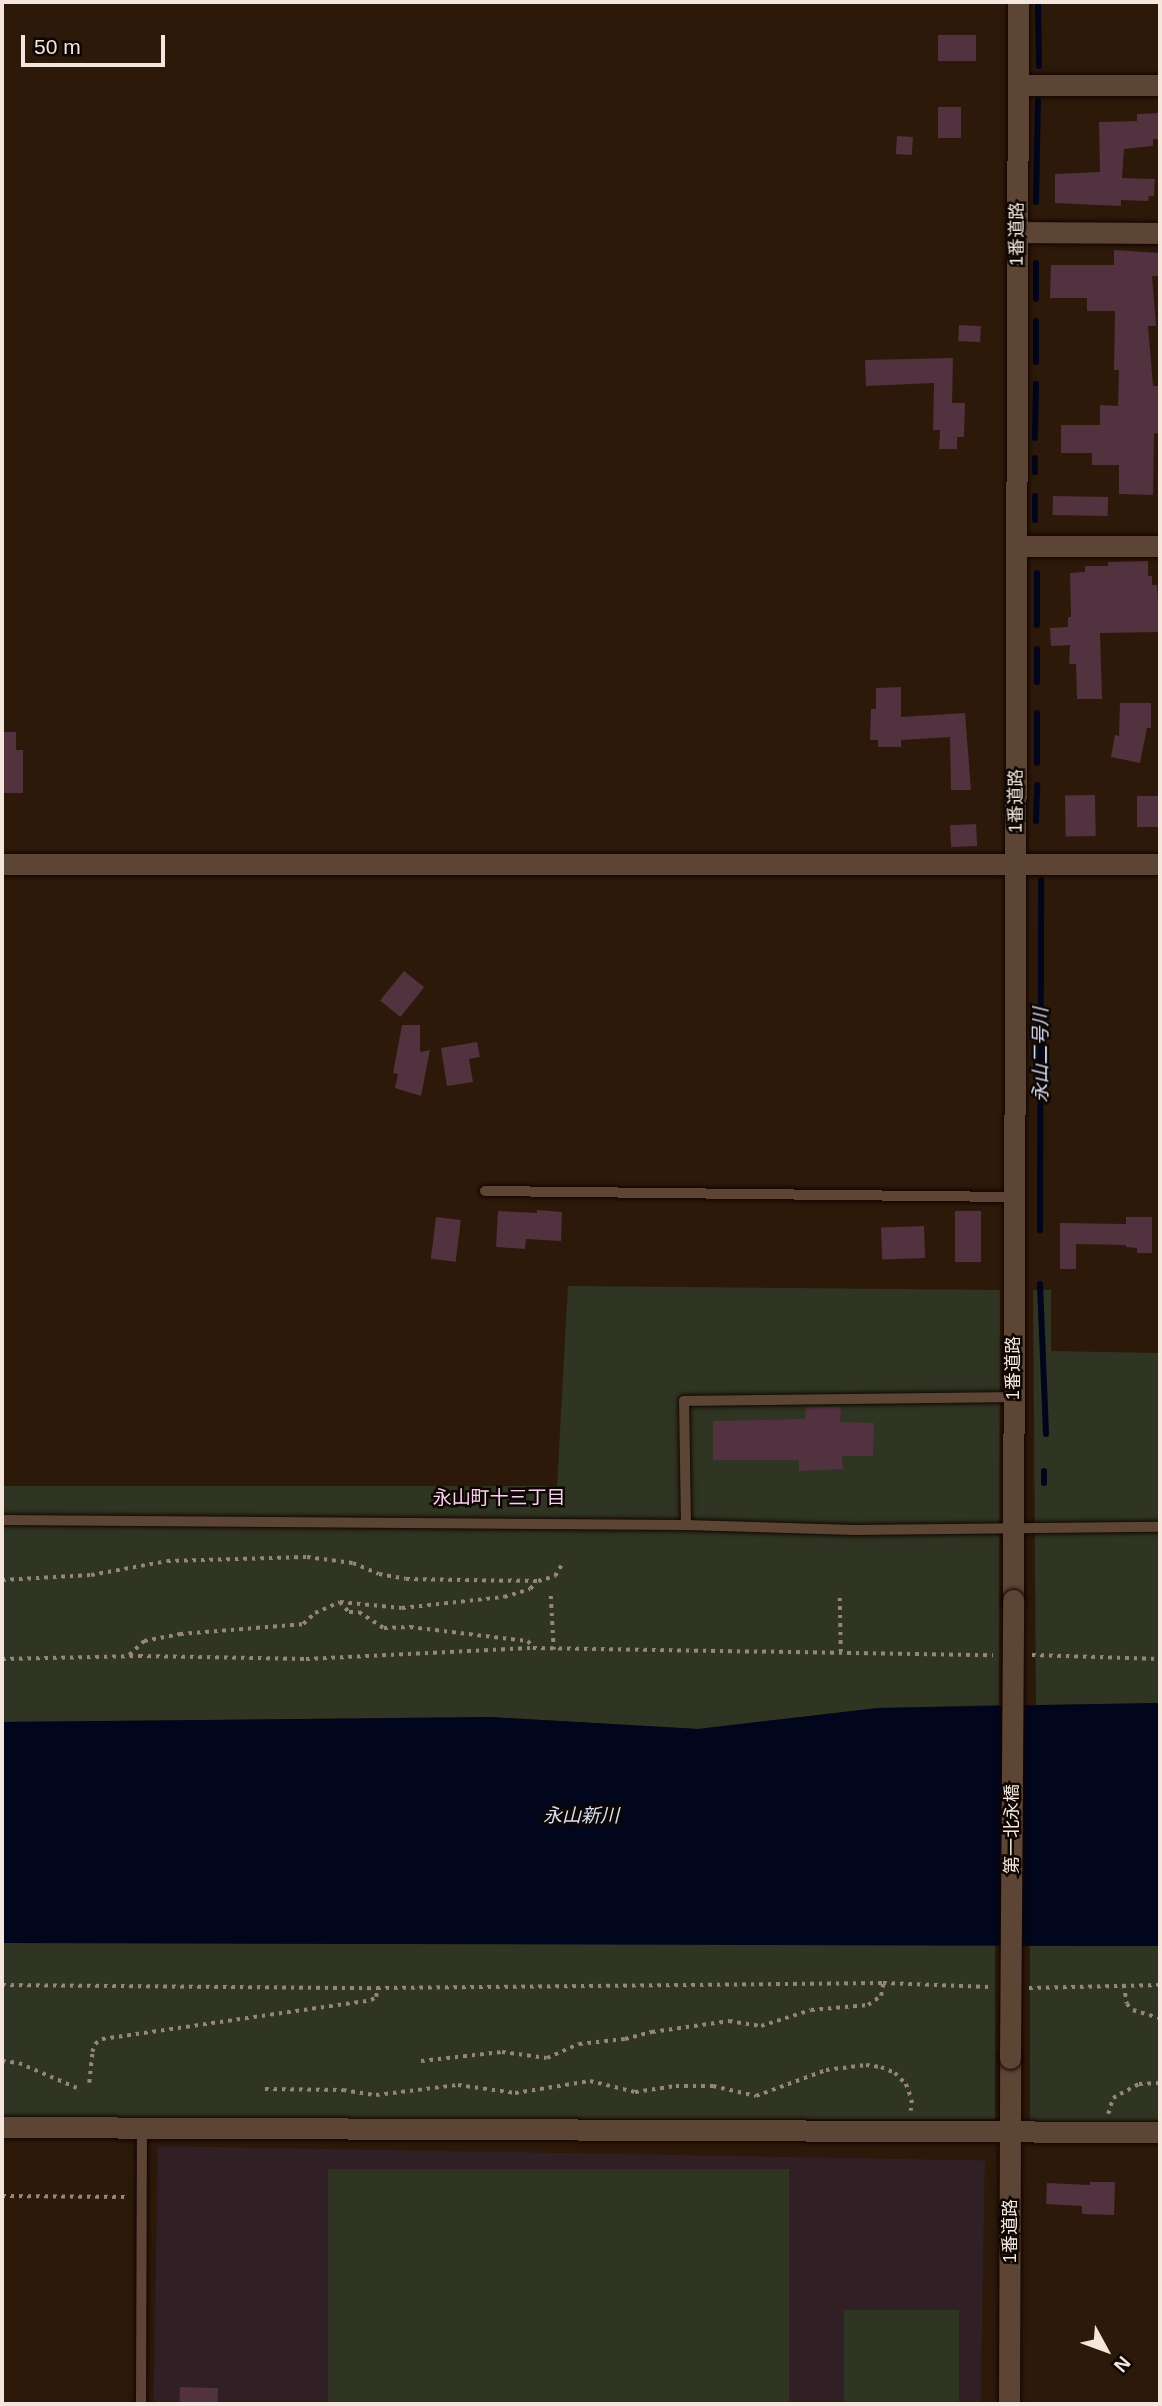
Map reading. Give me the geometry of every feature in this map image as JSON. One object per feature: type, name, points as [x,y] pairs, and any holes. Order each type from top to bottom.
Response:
[{"type":"street","name":"1番道路","points":[[1013,1600],[1018,2]]},
{"type":"street","points":[[1018,85],[1160,85]]},
{"type":"street","points":[[1017,232],[1160,233]]},
{"type":"street","points":[[1018,546],[1160,546]]},
{"type":"street","points":[[2,864],[1160,864]]},
{"type":"street","name":"第一北永橋","points":[[1010,2058],[1013,1600]]},
{"type":"street","name":"1番道路","points":[[1009,2404],[1010,2058]]},
{"type":"street","points":[[2,2127],[1160,2132]]},
{"type":"lane","points":[[485,1191],[1015,1197]]},
{"type":"lane","points":[[686,1525],[684,1401],[1013,1397]]},
{"type":"lane","points":[[2,1520],[686,1525],[855,1530],[1160,1527]]},
{"type":"lane","points":[[141,2404],[142,2127]]},
{"type":"path","points":[[2,1580],[92,1575],[167,1561],[307,1557],[353,1563],[379,1574],[406,1579],[538,1581],[555,1576],[561,1566]]},
{"type":"path","points":[[127,1656],[144,1642],[180,1634],[303,1625],[315,1613],[340,1602],[402,1608],[504,1597],[530,1589],[538,1581]]},
{"type":"path","points":[[551,1596],[554,1650]]},
{"type":"path","points":[[840,1598],[841,1652]]},
{"type":"path","points":[[340,1602],[349,1612],[359,1612],[384,1628],[410,1627],[528,1641],[533,1648]]},
{"type":"path","points":[[2,1658],[127,1656],[306,1659],[533,1648],[997,1655]]},
{"type":"path","points":[[1022,1656],[1160,1659]]},
{"type":"path","points":[[421,2061],[502,2052],[547,2058],[579,2044],[652,2032],[729,2021],[761,2026],[811,2010],[868,2005],[881,1996],[884,1983]]},
{"type":"path","points":[[2,1985],[377,1989],[884,1983],[1002,1987]]},
{"type":"path","points":[[1124,1984],[1127,2004],[1133,2010],[1160,2018]]},
{"type":"path","points":[[1028,1988],[1160,1985]]},
{"type":"path","points":[[89,2083],[92,2052],[95,2043],[102,2039],[371,2000],[376,1997],[377,1989]]},
{"type":"path","points":[[2,2061],[19,2063],[77,2088]]},
{"type":"path","points":[[265,2089],[343,2090],[376,2095],[458,2085],[515,2092],[590,2081],[635,2092],[676,2085],[713,2086],[756,2096],[826,2070],[866,2065],[895,2073],[906,2084],[912,2100],[910,2130]]},
{"type":"path","points":[[1105,2132],[1113,2098],[1139,2084],[1160,2083]]},
{"type":"path","points":[[2,2196],[142,2197]]},
{"type":"shaded area","points":[[158,2146],[985,2160],[981,2404],[153,2404]]},
{"type":"green space","points":[[568,1286],[1000,1290],[999,1705],[878,1708],[698,1729],[490,1717],[2,1722],[2,1486],[557,1486]]},
{"type":"green space","points":[[1033,1290],[1051,1290],[1051,1351],[1160,1353],[1160,1703],[1036,1705]]},
{"type":"green space","points":[[2,1943],[995,1943],[995,2119],[2,2119]]},
{"type":"green space","points":[[1030,1946],[1160,1946],[1160,2132],[1030,2132]]},
{"type":"green space","points":[[328,2169],[789,2169],[789,2404],[328,2404]]},
{"type":"green space","points":[[844,2310],[959,2310],[959,2404],[844,2404]]},
{"type":"water","name":"永山新川","points":[[1160,1703],[1160,1946],[2,1943],[2,1722],[490,1717],[698,1729],[878,1708]]},
{"type":"building","points":[[938,35],[976,35],[976,61],[938,61]]},
{"type":"building","points":[[938,107],[961,107],[961,138],[938,138]]},
{"type":"building","points":[[1160,113],[1160,139],[1153,139],[1153,146],[1124,149],[1122,178],[1155,179],[1154,196],[1149,196],[1148,201],[1121,200],[1121,206],[1055,203],[1055,174],[1100,172],[1099,122],[1137,121],[1137,114]]},
{"type":"building","points":[[897,136],[913,137],[912,155],[896,154]]},
{"type":"building","points":[[1114,250],[1160,253],[1160,276],[1152,276],[1156,326],[1148,326],[1153,386],[1160,386],[1160,434],[1154,433],[1153,495],[1119,494],[1119,465],[1092,465],[1092,453],[1061,453],[1061,425],[1100,425],[1100,405],[1118,406],[1119,370],[1114,370],[1115,311],[1087,311],[1087,298],[1050,298],[1051,265],[1114,265]]},
{"type":"building","points":[[959,325],[981,326],[980,342],[958,341]]},
{"type":"building","points":[[953,358],[952,403],[965,403],[964,437],[957,437],[957,449],[939,449],[940,430],[933,430],[934,383],[866,386],[865,360]]},
{"type":"building","points":[[1053,496],[1108,497],[1108,516],[1053,515]]},
{"type":"building","points":[[1148,561],[1148,576],[1152,576],[1152,585],[1157,585],[1160,632],[1100,633],[1102,699],[1077,699],[1076,664],[1069,664],[1070,645],[1051,646],[1050,628],[1068,627],[1068,617],[1071,617],[1070,573],[1085,572],[1085,566],[1108,566],[1108,562]]},
{"type":"building","points":[[901,687],[901,717],[965,713],[971,790],[951,790],[950,737],[901,740],[901,747],[878,747],[878,740],[870,740],[871,709],[876,709],[876,688]]},
{"type":"building","points":[[1120,703],[1151,703],[1151,728],[1147,728],[1140,763],[1111,757],[1115,735],[1119,736]]},
{"type":"building","points":[[2,732],[16,732],[16,750],[23,750],[23,793],[2,793]]},
{"type":"building","points":[[1095,795],[1096,836],[1066,837],[1065,796]]},
{"type":"building","points":[[1137,796],[1160,796],[1160,827],[1137,827]]},
{"type":"building","points":[[976,824],[977,846],[951,847],[950,825]]},
{"type":"building","points":[[404,971],[424,987],[400,1017],[380,1001]]},
{"type":"building","points":[[402,1025],[420,1025],[420,1052],[430,1050],[421,1096],[395,1088],[398,1074],[393,1073]]},
{"type":"building","points":[[477,1042],[480,1057],[469,1059],[473,1082],[447,1086],[441,1048]]},
{"type":"building","points":[[537,1210],[562,1212],[561,1241],[526,1239],[525,1249],[496,1247],[498,1211],[537,1213]]},
{"type":"building","points":[[955,1211],[981,1211],[981,1262],[955,1262]]},
{"type":"building","points":[[436,1217],[461,1220],[456,1262],[431,1259]]},
{"type":"building","points":[[1126,1217],[1152,1217],[1152,1253],[1137,1253],[1137,1248],[1126,1245],[1076,1244],[1076,1269],[1060,1269],[1060,1223],[1126,1224]]},
{"type":"building","points":[[924,1226],[925,1258],[882,1259],[881,1228]]},
{"type":"building","points":[[806,1407],[841,1407],[840,1422],[874,1423],[873,1456],[842,1456],[843,1469],[799,1471],[799,1460],[713,1460],[713,1421],[805,1419]]},
{"type":"building","points":[[1090,2182],[1115,2182],[1114,2215],[1082,2214],[1082,2206],[1046,2204],[1047,2183],[1090,2185]]},
{"type":"building","points":[[180,2387],[218,2388],[217,2404],[179,2404]]},
{"type":"waterway","name":"永山二号川","points":[[1038,2],[1039,66]]},
{"type":"waterway","name":"永山二号川","points":[[1036,202],[1038,100]]},
{"type":"waterway","name":"永山二号川","points":[[1036,263],[1036,299]]},
{"type":"waterway","name":"永山二号川","points":[[1036,321],[1036,362]]},
{"type":"waterway","name":"永山二号川","points":[[1035,438],[1036,384]]},
{"type":"waterway","name":"永山二号川","points":[[1035,458],[1035,472]]},
{"type":"waterway","name":"永山二号川","points":[[1035,496],[1035,520]]},
{"type":"waterway","name":"永山二号川","points":[[1037,573],[1037,625]]},
{"type":"waterway","name":"永山二号川","points":[[1037,649],[1037,682]]},
{"type":"waterway","name":"永山二号川","points":[[1037,713],[1037,763]]},
{"type":"waterway","name":"永山二号川","points":[[1036,821],[1037,785]]},
{"type":"waterway","name":"永山二号川","points":[[1040,1230],[1041,880]]},
{"type":"waterway","name":"永山二号川","points":[[1040,1284],[1046,1434]]},
{"type":"waterway","name":"永山二号川","points":[[1044,1471],[1044,1483]]},
{"type":"district","name":"永山町十三丁目","points":[[499,1498]]}]
